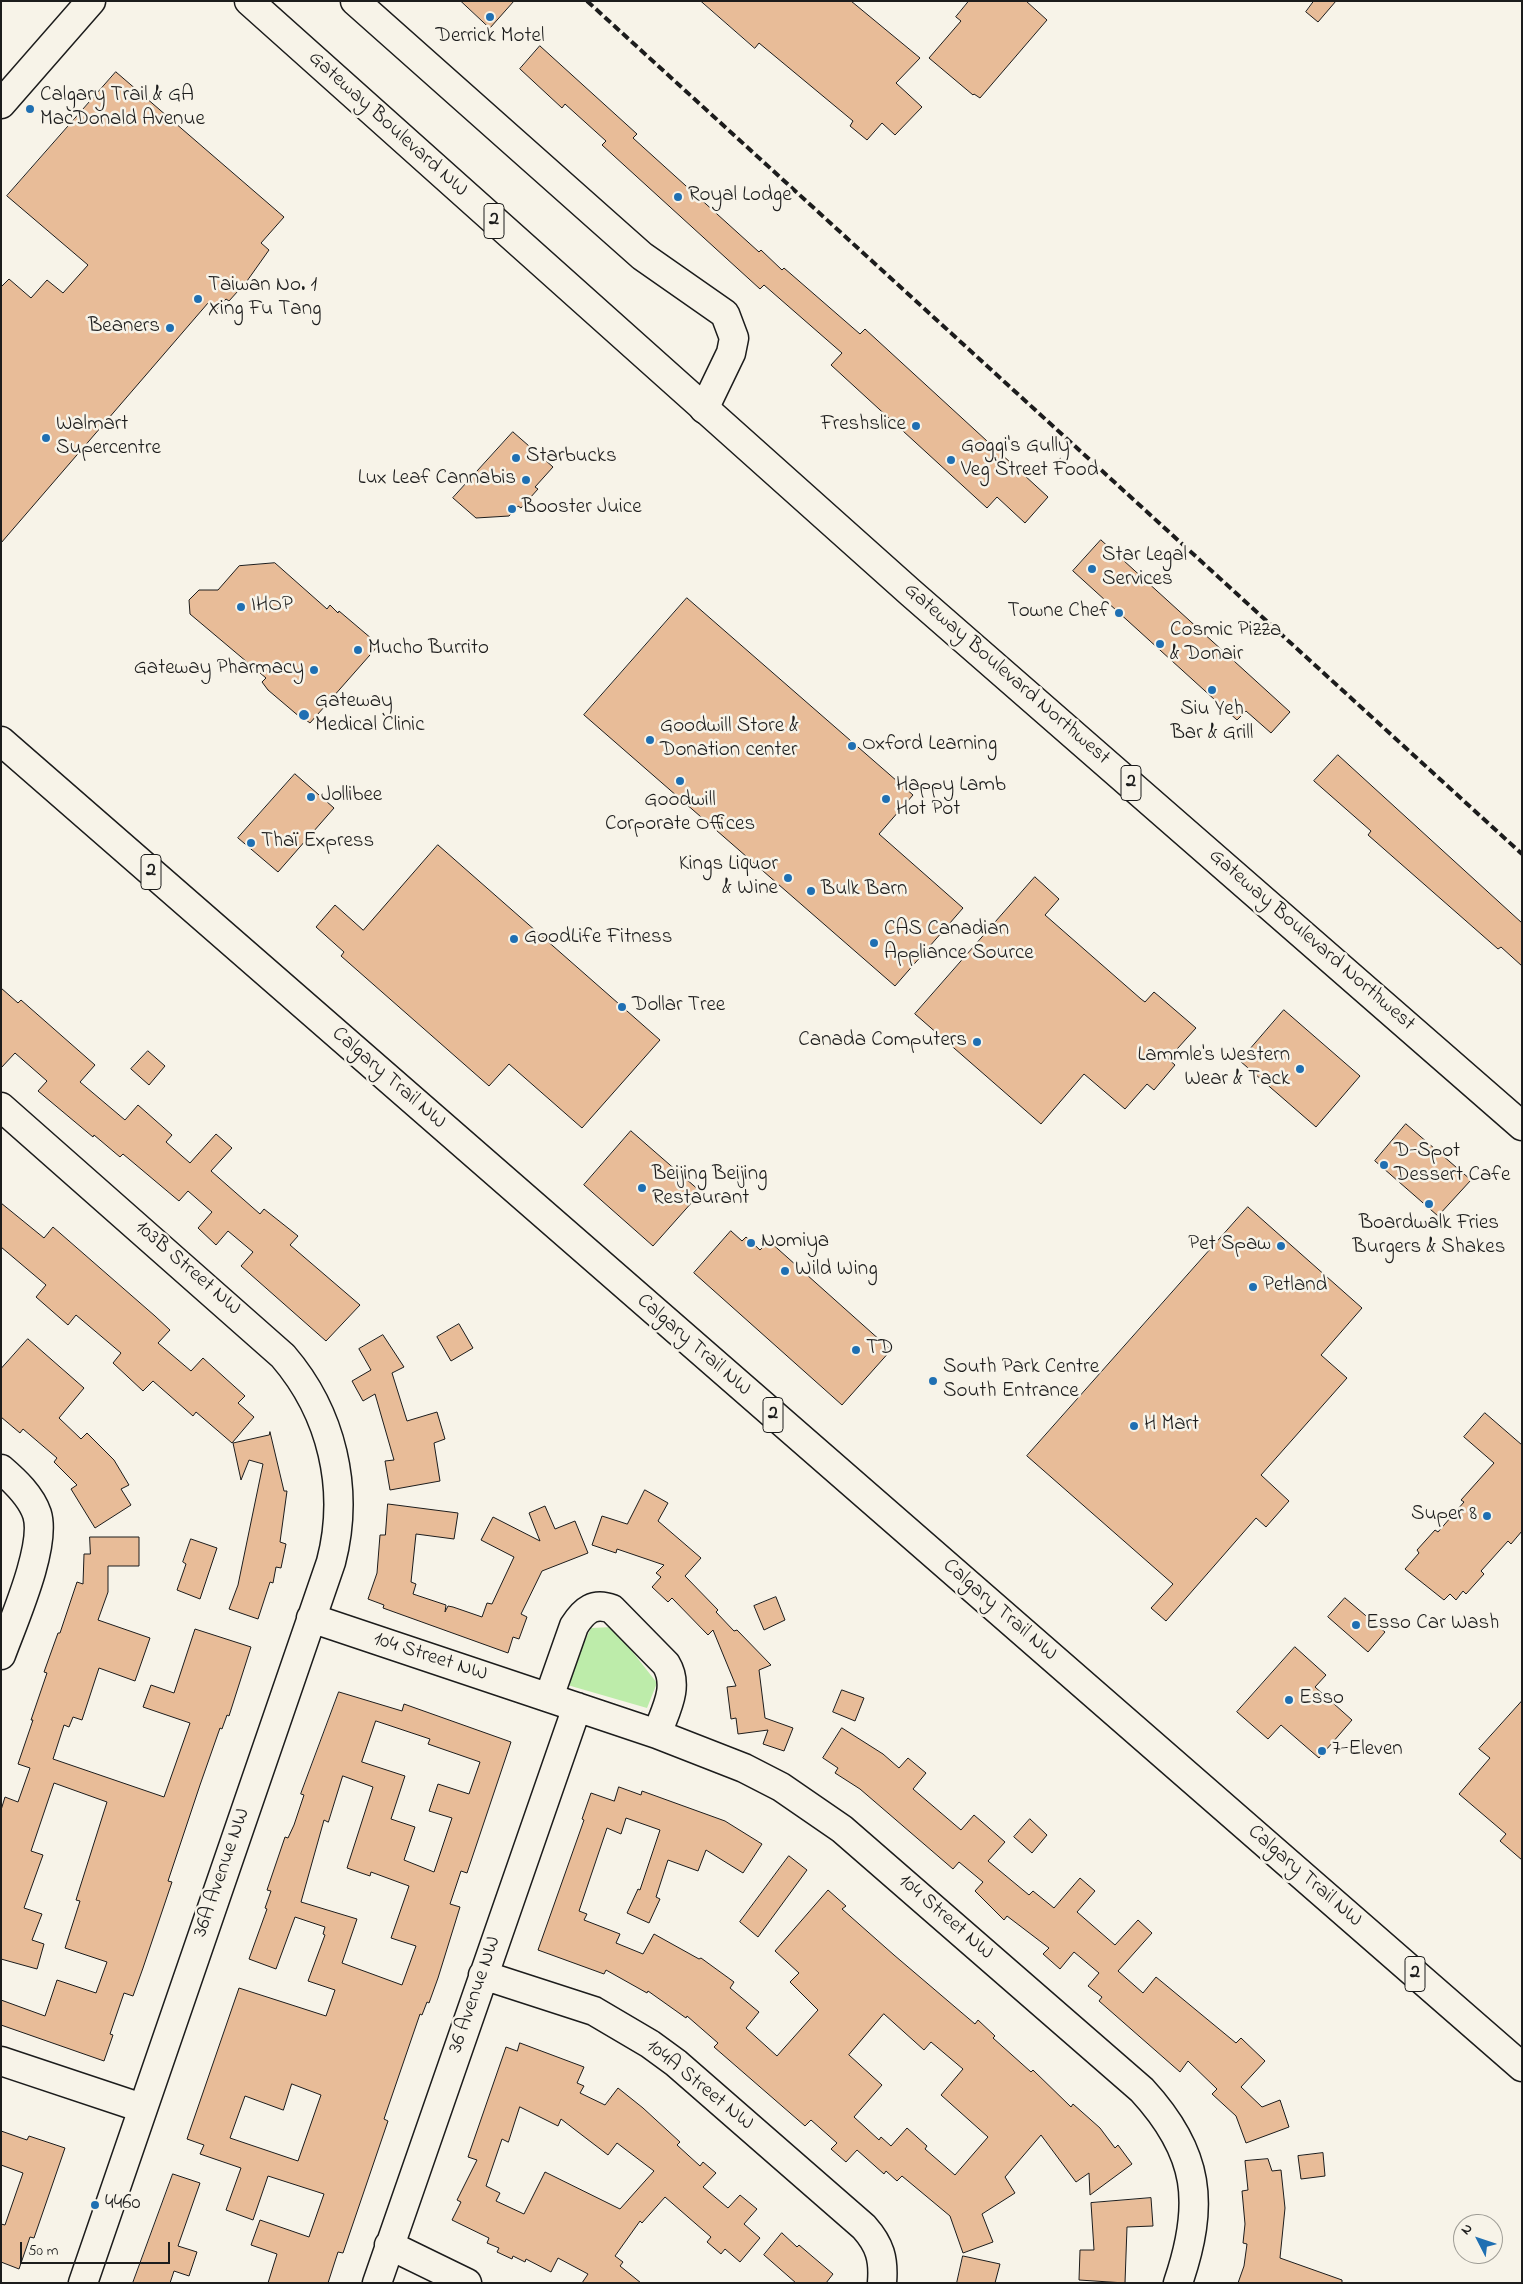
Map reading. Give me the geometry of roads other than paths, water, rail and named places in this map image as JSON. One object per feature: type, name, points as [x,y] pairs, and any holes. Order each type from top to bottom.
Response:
[{"type":"main road","points":[[1,104],[91,1]]},
{"type":"main road","name":"Gateway Boulevard NW","points":[[249,1],[740,440]]},
{"type":"main road","points":[[355,1],[642,256],[725,314],[734,338],[731,353],[704,409]]},
{"type":"main road","name":"Gateway Boulevard Northwest","points":[[740,440],[919,600],[1522,1126]]},
{"type":"main road","name":"Calgary Trail NW","points":[[1,741],[1522,2067]]},
{"type":"main road","name":"103B Street NW","points":[[1,1107],[284,1356],[306,1386],[315,1404],[335,1459]]},
{"type":"main road","name":"36A Avenue NW","points":[[83,2283],[331,1562],[337,1537],[340,1501],[335,1459]]},
{"type":"main road","points":[[1,1469],[22,1489],[36,1513],[40,1526],[37,1550],[1,1655]]},
{"type":"main road","points":[[549,1698],[574,1626],[580,1616],[592,1607],[602,1605],[612,1608],[666,1664],[672,1674],[673,1690],[657,1734]]},
{"type":"main road","name":"104 Street NW","points":[[311,1618],[657,1734],[744,1768],[794,1795],[842,1829],[1142,2090],[1160,2110],[1174,2130],[1188,2160],[1193,2185],[1194,2209],[1191,2234],[1178,2283]]},
{"type":"main road","name":"36 Avenue NW","points":[[377,2283],[577,1707]]},
{"type":"main road","name":"104A Street NW","points":[[483,1974],[594,2012],[650,2044],[676,2063],[864,2227],[880,2250],[883,2269],[882,2283]]},
{"type":"main road","points":[[1,2060],[142,2108]]},
{"type":"main road","points":[[389,2245],[467,2283]]},
{"type":"railway","points":[[587,1],[1522,854]]},
{"type":"place","name":"Derrick Motel","points":[[490,17]]},
{"type":"place","name":"Calgary Trail & GA MacDonald Avenue","points":[[30,109]]},
{"type":"place","name":"Royal Lodge","points":[[678,197]]},
{"type":"place","name":"Taiwan No. 1 Xing Fu Tang","points":[[198,299]]},
{"type":"place","name":"Beaners","points":[[170,328]]},
{"type":"place","name":"Freshslice","points":[[916,426]]},
{"type":"place","name":"Walmart Supercentre","points":[[46,438]]},
{"type":"place","name":"Starbucks","points":[[516,458]]},
{"type":"place","name":"Goggi's Gully Veg Street Food","points":[[951,460]]},
{"type":"place","name":"Lux Leaf Cannabis","points":[[526,480]]},
{"type":"place","name":"Booster Juice","points":[[512,509]]},
{"type":"place","name":"Star Legal Services","points":[[1092,569]]},
{"type":"place","name":"IHOP","points":[[241,607]]},
{"type":"place","name":"Towne Chef","points":[[1119,613]]},
{"type":"place","name":"Cosmic Pizza & Donair","points":[[1160,644]]},
{"type":"place","name":"Mucho Burrito","points":[[358,650]]},
{"type":"place","name":"Gateway Pharmacy","points":[[314,670]]},
{"type":"place","name":"Siu Yeh Bar & Grill","points":[[1212,690]]},
{"type":"place","name":"Gateway Medical Clinic","points":[[304,715]]},
{"type":"place","name":"Goodwill Store & Donation center","points":[[650,740]]},
{"type":"place","name":"Oxford Learning","points":[[852,746]]},
{"type":"place","name":"Goodwill Corporate Offices","points":[[680,781]]},
{"type":"place","name":"Jollibee","points":[[311,797]]},
{"type":"place","name":"Happy Lamb Hot Pot","points":[[886,799]]},
{"type":"place","name":"Thaï Express","points":[[251,843]]},
{"type":"place","name":"Kings Liquor & Wine","points":[[788,878]]},
{"type":"place","name":"Bulk Barn","points":[[811,891]]},
{"type":"place","name":"GoodLife Fitness","points":[[514,939]]},
{"type":"place","name":"CAS Canadian Appliance Source","points":[[874,943]]},
{"type":"place","name":"Dollar Tree","points":[[622,1007]]},
{"type":"place","name":"Canada Computers","points":[[977,1042]]},
{"type":"place","name":"Lammle's Western Wear & Tack","points":[[1300,1069]]},
{"type":"place","name":"D-Spot Dessert Cafe","points":[[1384,1165]]},
{"type":"place","name":"Beijing Beijing Restaurant","points":[[642,1188]]},
{"type":"place","name":"Boardwalk Fries Burgers & Shakes","points":[[1429,1204]]},
{"type":"place","name":"Nomiya","points":[[751,1243]]},
{"type":"place","name":"Pet Spaw","points":[[1281,1246]]},
{"type":"place","name":"Wild Wing","points":[[785,1271]]},
{"type":"place","name":"Petland","points":[[1253,1287]]},
{"type":"place","name":"TD","points":[[856,1350]]},
{"type":"place","name":"South Park Centre South Entrance","points":[[933,1381]]},
{"type":"place","name":"H Mart","points":[[1134,1426]]},
{"type":"place","name":"Super 8","points":[[1487,1516]]},
{"type":"place","name":"Esso Car Wash","points":[[1356,1625]]},
{"type":"place","name":"Esso","points":[[1289,1700]]},
{"type":"place","name":"7-Eleven","points":[[1322,1751]]},
{"type":"place","name":"4460","points":[[95,2205]]}]
